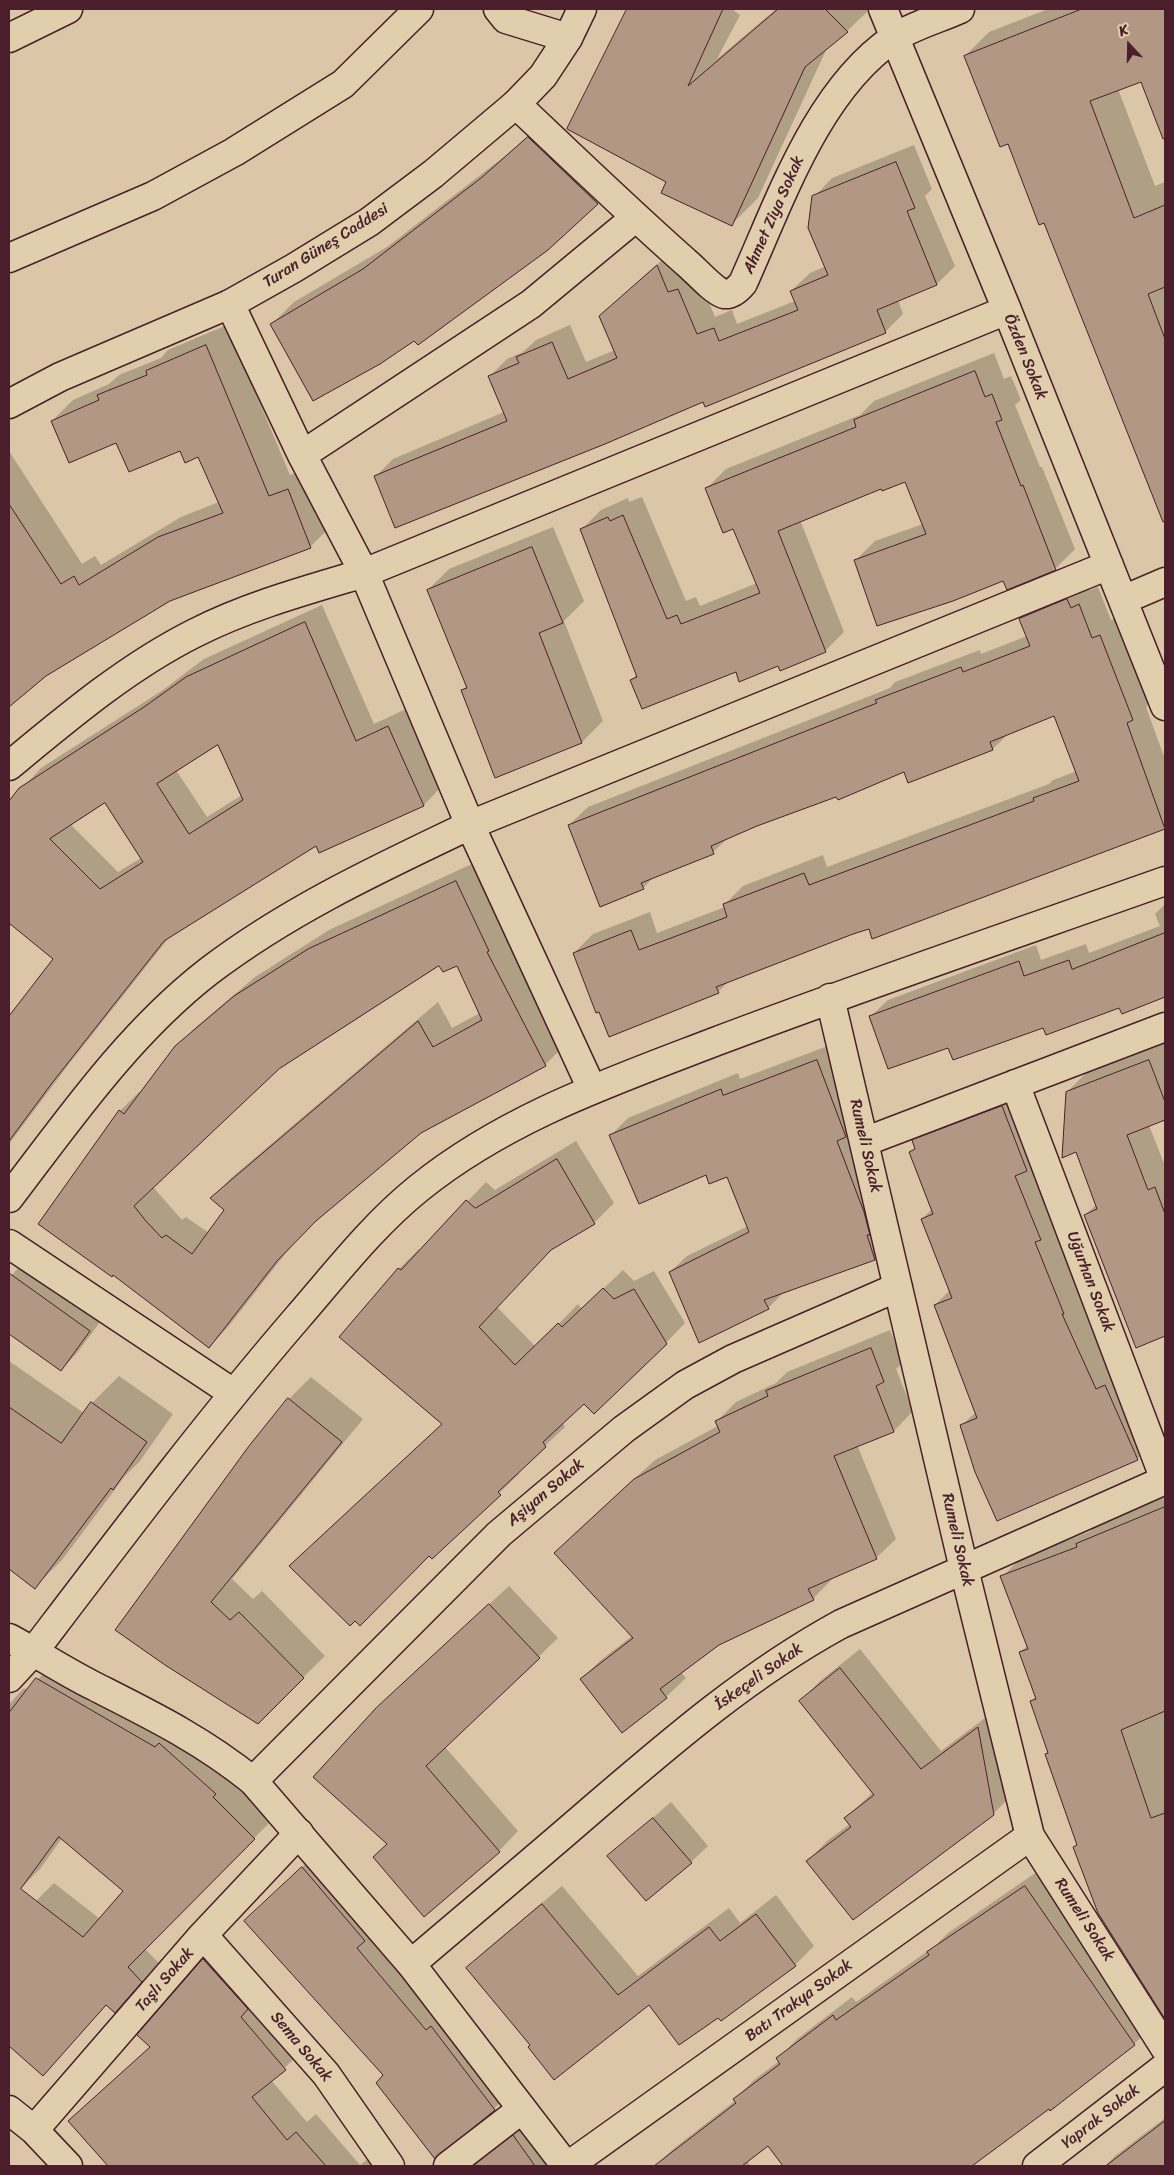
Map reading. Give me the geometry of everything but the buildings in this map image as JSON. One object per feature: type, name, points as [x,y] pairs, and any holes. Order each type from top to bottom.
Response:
[{"type":"street","points":[[9,38],[68,9]]},
{"type":"street","points":[[9,258],[153,196],[234,152],[343,84],[419,9]]},
{"type":"street","points":[[498,9],[506,19],[568,38]]},
{"type":"street","name":"Turan Güneş Caddesi","points":[[9,404],[69,373],[230,304],[294,268],[369,222],[433,174],[516,104],[543,76],[568,38],[582,9]]},
{"type":"street","name":"Özden Sokak","points":[[883,9],[1007,310],[1165,706]]},
{"type":"street","name":"Ahmet Ziya Sokak","points":[[516,104],[636,217],[724,294],[737,290],[743,283],[813,129],[852,76],[874,54],[895,37],[960,9]]},
{"type":"street","points":[[302,455],[531,304],[636,217]]},
{"type":"street","points":[[230,304],[302,455],[364,573],[470,825],[592,1089]]},
{"type":"street","points":[[9,766],[66,718],[145,663],[195,633],[276,600],[364,573],[1007,310]]},
{"type":"street","points":[[9,1198],[95,1086],[133,1042],[208,972],[253,940],[310,905],[370,873],[470,825],[1109,564]]},
{"type":"street","points":[[1123,600],[1165,582]]},
{"type":"street","points":[[9,1678],[34,1651],[233,1393],[376,1227],[419,1188],[473,1148],[528,1118],[592,1089],[830,998],[1165,882]]},
{"type":"street","name":"Rumeli Sokak","points":[[830,998],[964,1569],[1030,1836],[1165,2048]]},
{"type":"street","points":[[864,1142],[1165,1027]]},
{"type":"street","name":"Uğurhan Sokak","points":[[1015,1084],[1165,1480]]},
{"type":"street","points":[[9,1244],[233,1393]]},
{"type":"street","name":"Aşiyan Sokak","points":[[253,1781],[498,1534],[624,1429],[685,1385],[733,1359],[898,1287]]},
{"type":"street","name":"İskeçeli Sokak","points":[[411,1964],[677,1737],[762,1673],[809,1642],[841,1624],[1165,1480]]},
{"type":"street","points":[[9,1638],[90,1684],[180,1730],[223,1757],[253,1781],[411,1964],[567,2166]]},
{"type":"street","name":"Taşlı Sokak","points":[[34,2130],[203,1936],[299,1833]]},
{"type":"street","name":"Batı Trakya Sokak","points":[[567,2166],[1030,1836]]},
{"type":"street","name":"Sema Sokak","points":[[203,1936],[326,2074],[390,2166]]},
{"type":"street","name":"Yaprak Sokak","points":[[1037,2166],[1165,2067]]},
{"type":"street","points":[[448,2166],[522,2109]]},
{"type":"street","points":[[9,2110],[34,2130],[68,2166]]}]
